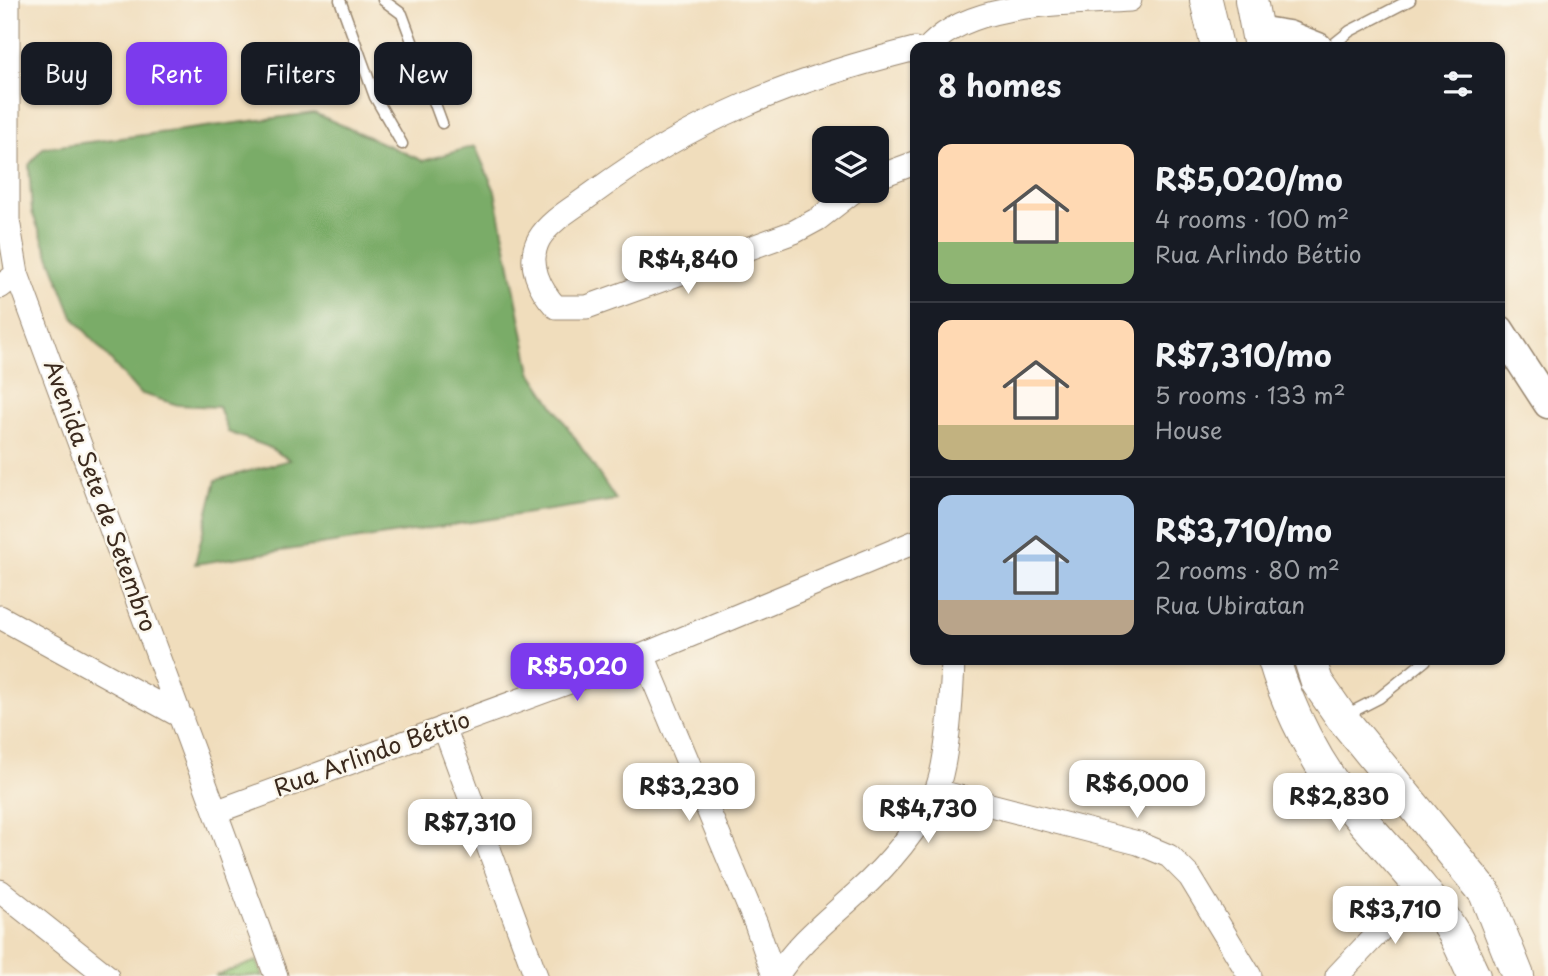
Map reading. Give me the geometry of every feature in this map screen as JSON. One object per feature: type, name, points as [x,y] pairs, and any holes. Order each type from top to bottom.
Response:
[{"type":"main road","points":[[1206,0],[1216,42]]},
{"type":"main road","points":[[1276,665],[1296,718],[1322,764],[1349,804],[1421,887],[1453,933],[1474,976]]},
{"type":"main road","points":[[1312,665],[1317,682],[1342,718],[1485,893],[1518,976]]},
{"type":"street","name":"Avenida Sete de Setembro","points":[[8,0],[8,281],[182,717],[276,976]]},
{"type":"street","points":[[931,42],[944,31],[992,14],[1130,0]]},
{"type":"street","points":[[1256,26],[1306,42]]},
{"type":"street","points":[[839,203],[818,219],[794,232],[587,307],[556,307],[545,295],[536,273],[534,254],[540,239],[557,220],[660,147],[733,108],[790,84],[910,51]]},
{"type":"street","points":[[889,173],[910,165]]},
{"type":"street","points":[[1505,338],[1548,404]]},
{"type":"street","name":"Rua Arlindo Béttio","points":[[218,811],[643,655],[910,544]]},
{"type":"street","points":[[0,617],[182,717]]},
{"type":"street","points":[[643,655],[775,976]]},
{"type":"street","points":[[775,976],[793,951],[861,890],[902,845],[936,791],[947,735],[953,665]]},
{"type":"street","points":[[444,727],[536,976]]},
{"type":"street","points":[[936,791],[1138,843],[1169,856],[1190,877],[1250,976]]},
{"type":"street","points":[[1337,976],[1421,887]]},
{"type":"street","points":[[0,891],[107,976]]},
{"type":"lane","points":[[340,0],[375,97],[401,144]]},
{"type":"lane","points":[[383,0],[402,14],[442,123]]},
{"type":"lane","points":[[1336,42],[1350,31],[1410,0]]},
{"type":"lane","points":[[1342,718],[1379,698],[1420,665]]},
{"type":"green space","points":[[314,113],[423,161],[475,146],[495,191],[531,372],[616,500],[195,564],[216,480],[290,460],[266,446],[228,432],[219,407],[178,405],[139,393],[73,317],[32,212],[29,165],[43,148]]},
{"type":"green space","points":[[257,961],[263,976],[215,976]]}]
